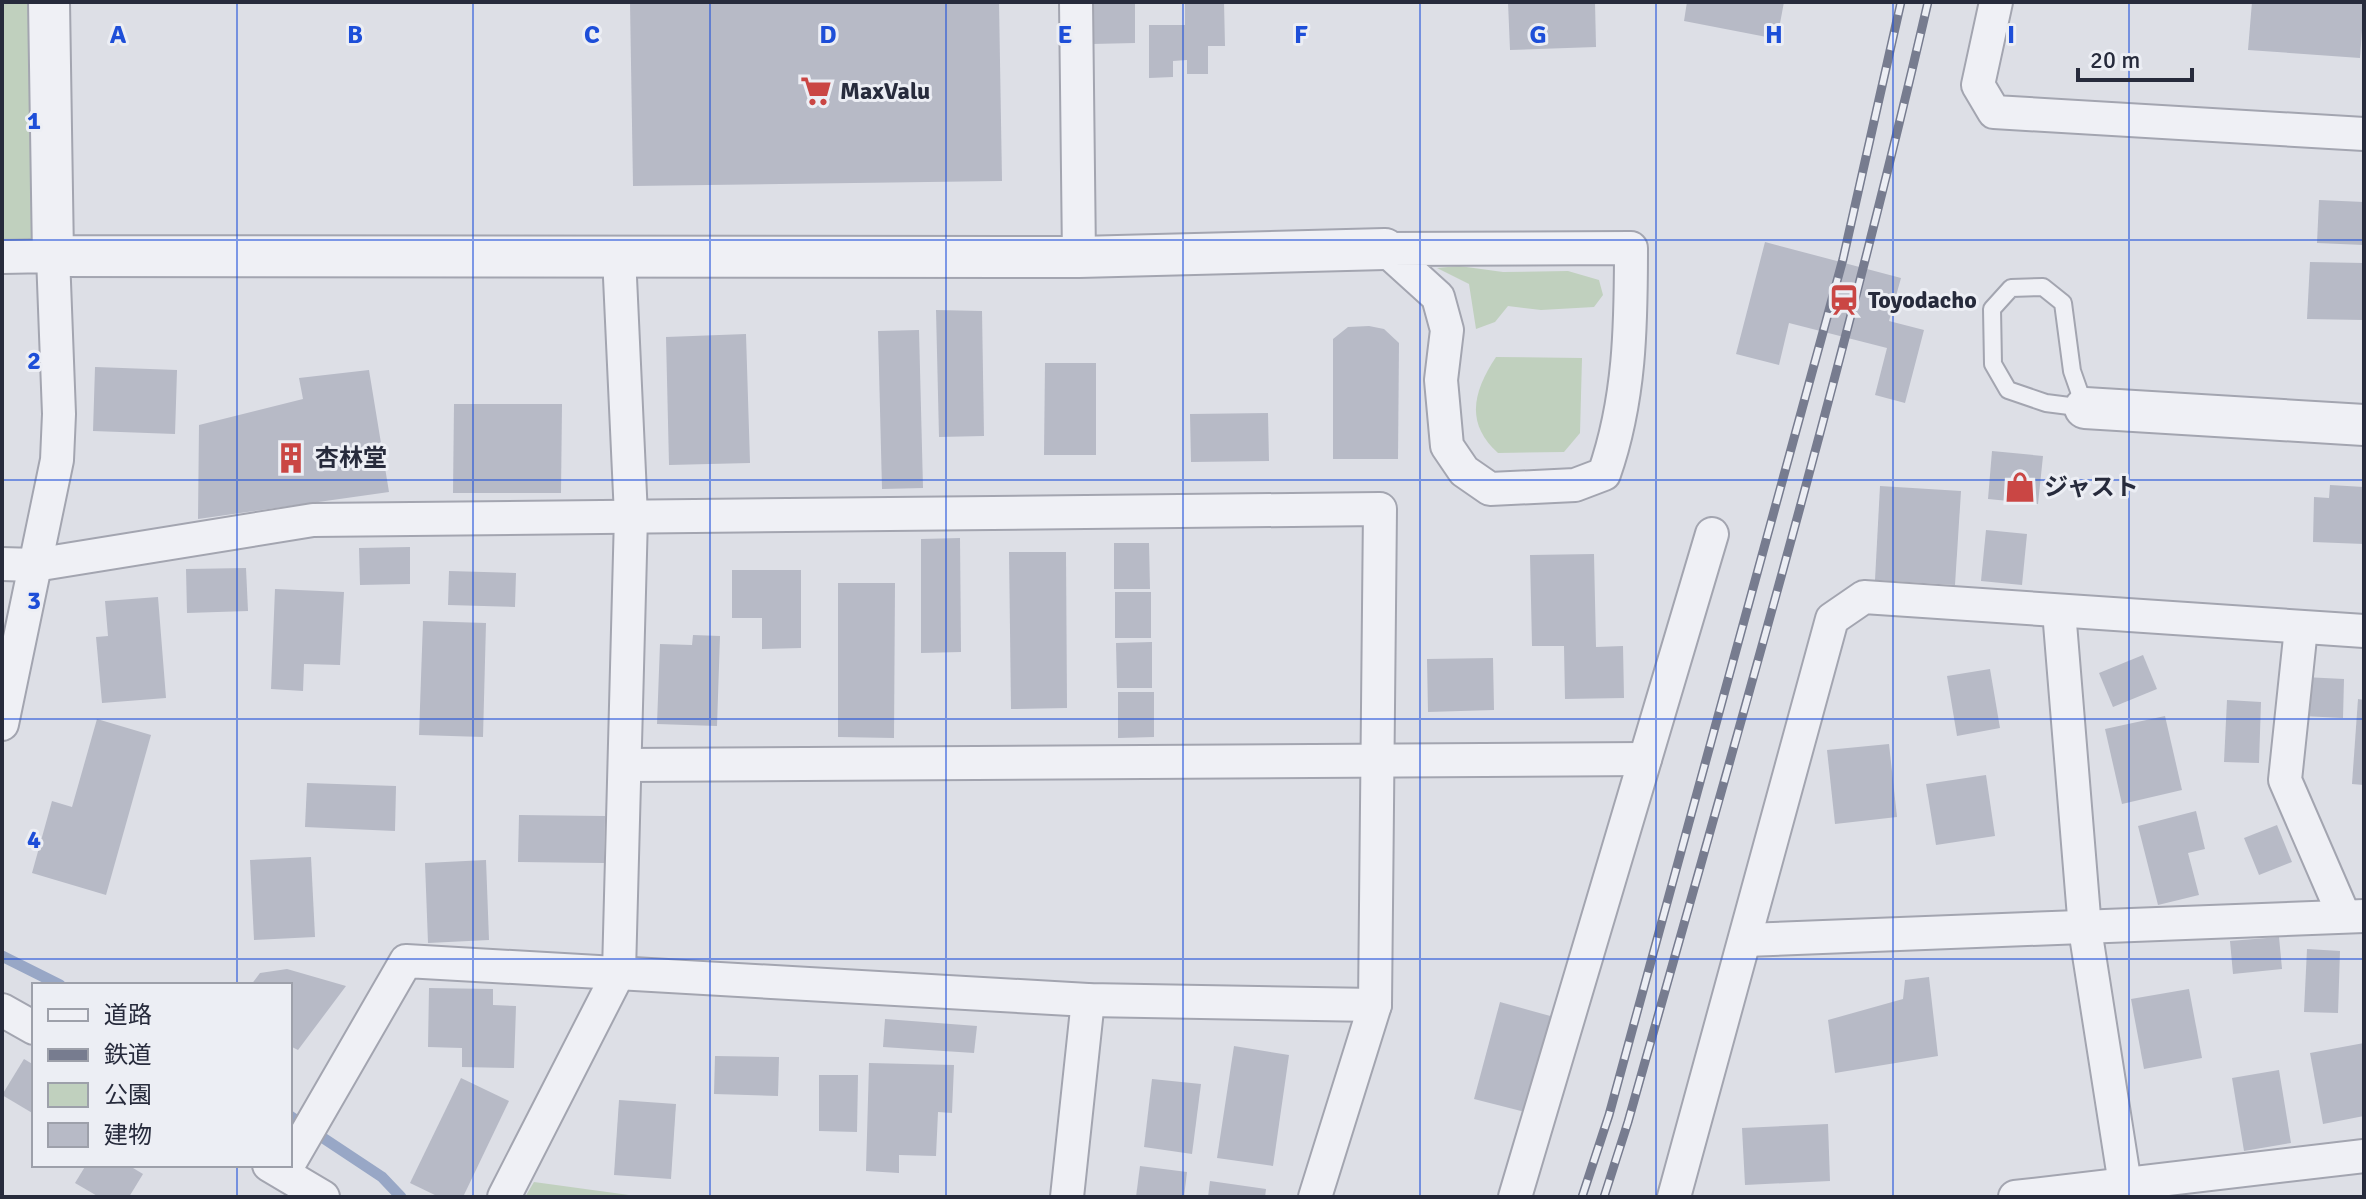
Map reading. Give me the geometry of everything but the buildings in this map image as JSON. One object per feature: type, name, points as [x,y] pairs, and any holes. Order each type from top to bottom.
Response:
[{"type":"street","points":[[2,724],[57,460],[59,414],[49,2]]},
{"type":"street","points":[[1076,2],[1079,257]]},
{"type":"street","points":[[1996,2],[1978,85],[1994,112],[2364,134]]},
{"type":"street","points":[[2,257],[1079,257],[1385,249],[1631,248],[1628,378],[1614,446],[1604,474],[1575,485],[1490,489],[1464,471],[1447,446],[1441,380],[1447,330],[1438,297],[1385,249]]},
{"type":"street","points":[[504,1197],[619,972],[631,516],[619,256]]},
{"type":"street","points":[[2085,408],[2364,425]]},
{"type":"street","points":[[2,564],[35,565],[313,520],[1380,509],[1375,1005],[1315,1197]]},
{"type":"street","points":[[1515,1197],[1712,534]]},
{"type":"street","points":[[1674,1197],[1832,619],[1864,597],[2364,631]]},
{"type":"street","points":[[2059,611],[2085,929],[2126,1192]]},
{"type":"street","points":[[1745,940],[2354,916],[2285,780],[2301,628]]},
{"type":"street","points":[[625,765],[1377,758],[1645,759]]},
{"type":"street","points":[[292,1152],[406,961],[1088,1000],[1375,1005]]},
{"type":"street","points":[[1067,1197],[1088,1000]]},
{"type":"street","points":[[2,1010],[32,1027]]},
{"type":"street","points":[[2015,1197],[2126,1192],[2364,1156]]},
{"type":"street","points":[[280,1172],[323,1197]]},
{"type":"lane","points":[[2043,287],[2063,303],[2072,371],[2085,408],[2046,403],[2008,390],[1993,364],[1992,309],[2011,288],[2043,287]]},
{"type":"green space","points":[[2,2],[49,2],[53,256],[2,257]]},
{"type":"green space","points":[[1459,266],[1503,272],[1568,271],[1599,280],[1603,295],[1594,307],[1541,310],[1508,306],[1495,322],[1476,329],[1469,284],[1437,268]]},
{"type":"green space","points":[[1496,357],[1582,358],[1580,433],[1564,452],[1498,453],[1487,442],[1477,419],[1476,407],[1482,383]]},
{"type":"green space","points":[[534,1182],[629,1195],[629,1197],[525,1197]]},
{"type":"waterway","points":[[2,956],[56,983]]},
{"type":"waterway","points":[[292,1117],[382,1177],[401,1197]]},
{"type":"railway","points":[[1582,1197],[1609,1115],[1843,259],[1901,2]]},
{"type":"railway","points":[[1604,1197],[1628,1122],[1785,564],[1859,283],[1928,2]]},
{"type":"place","name":"MaxValu","points":[[816,91]]},
{"type":"place","name":"Toyodacho","points":[[1844,300]]},
{"type":"place","name":"杏林堂","points":[[291,458]]},
{"type":"place","name":"ジャスト","points":[[2020,487]]}]
